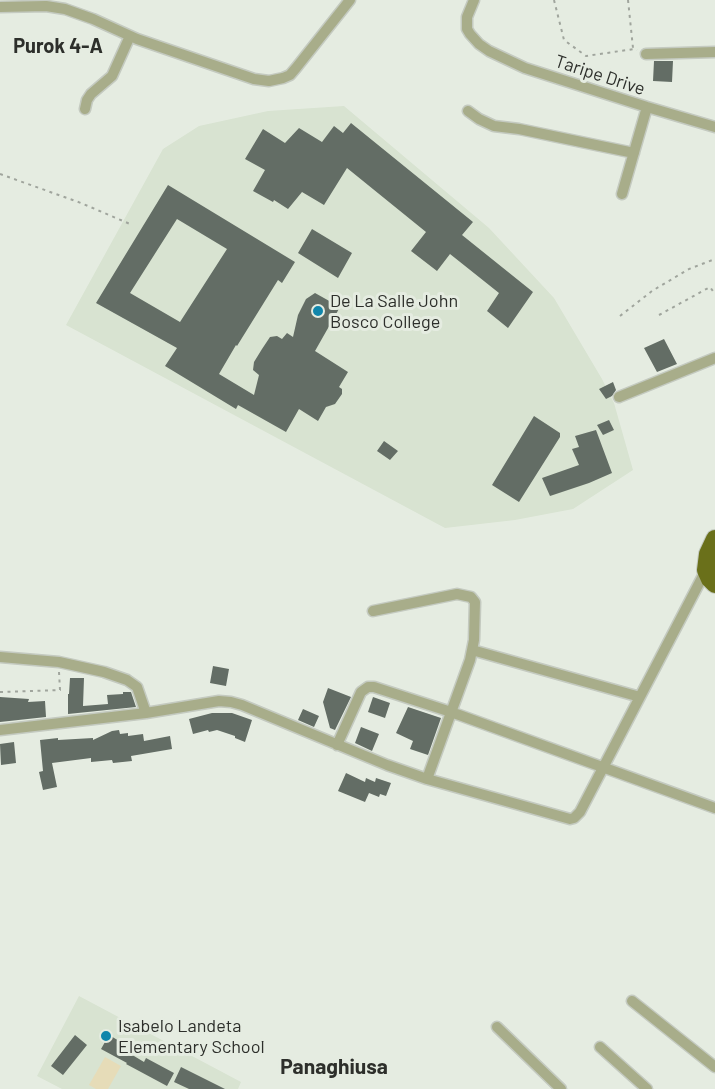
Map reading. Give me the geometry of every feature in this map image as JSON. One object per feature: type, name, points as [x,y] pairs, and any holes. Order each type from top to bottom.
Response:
[{"type":"highway","points":[[711,577],[708,554],[715,540]]},
{"type":"street","points":[[0,7],[46,6],[64,9],[130,36],[261,81],[277,80],[290,75],[350,0]]},
{"type":"street","name":"Taripe Drive","points":[[474,0],[467,16],[467,29],[478,44],[498,56],[525,68],[715,127]]},
{"type":"street","points":[[85,109],[91,94],[112,76],[130,36]]},
{"type":"street","points":[[646,54],[715,52]]},
{"type":"street","points":[[622,194],[647,107]]},
{"type":"street","points":[[468,111],[494,126],[634,153]]},
{"type":"street","points":[[619,397],[715,358]]},
{"type":"street","points":[[0,730],[146,713],[219,701],[231,702],[427,779],[570,819],[580,812],[640,697],[711,577]]},
{"type":"street","points":[[374,611],[457,594],[471,597],[475,602],[472,650],[427,779]]},
{"type":"street","points":[[472,650],[640,697]]},
{"type":"street","points":[[0,657],[59,662],[104,672],[133,683],[137,687],[146,713]]},
{"type":"street","points":[[337,745],[361,692],[374,687],[451,712],[715,808]]},
{"type":"street","points":[[632,1001],[715,1067]]},
{"type":"street","points":[[497,1027],[561,1089]]},
{"type":"street","points":[[600,1047],[647,1089]]},
{"type":"path","points":[[554,0],[564,40],[586,56],[634,49],[646,54]]},
{"type":"path","points":[[628,0],[634,49]]},
{"type":"path","points":[[0,174],[81,203],[130,224]]},
{"type":"path","points":[[620,316],[652,291],[689,269],[715,259]]},
{"type":"path","points":[[659,315],[710,287],[715,294]]},
{"type":"path","points":[[0,692],[60,690],[59,662]]},
{"type":"shaded area","name":"De La Salle John Bosco College","points":[[344,106],[489,228],[554,298],[614,403],[633,470],[573,509],[515,520],[445,528],[66,325],[163,149],[199,126],[268,111]]},
{"type":"shaded area","name":"Isabelo Landeta Elementary School","points":[[79,996],[241,1082],[238,1089],[62,1089],[37,1076]]},
{"type":"shaded area","points":[[105,1057],[121,1066],[108,1089],[96,1089],[89,1085]]},
{"type":"building","points":[[654,61],[673,61],[672,82],[653,81]]},
{"type":"building","points":[[351,123],[473,222],[462,235],[533,292],[508,328],[487,311],[499,293],[450,254],[437,271],[411,251],[426,232],[347,168],[324,205],[302,192],[288,209],[253,191],[265,170],[245,159],[263,129],[285,143],[299,128],[322,142],[334,126],[343,133]]},
{"type":"building","points":[[168,185],[295,262],[282,283],[278,280],[219,374],[254,395],[259,375],[253,370],[254,362],[270,337],[277,336],[282,339],[287,333],[293,337],[298,315],[306,299],[315,293],[340,307],[315,351],[348,372],[339,387],[342,389],[342,394],[335,404],[326,407],[318,421],[299,409],[286,432],[238,405],[236,409],[165,366],[177,348],[96,303]],"holes":[[[177,219],[227,249],[180,322],[130,293]]]},
{"type":"building","points":[[312,229],[352,253],[338,278],[298,253]]},
{"type":"building","points":[[664,339],[677,364],[657,372],[644,348]]},
{"type":"building","points":[[613,382],[616,390],[606,399],[599,389]]},
{"type":"building","points":[[534,416],[560,433],[560,437],[519,502],[492,485]]},
{"type":"building","points":[[609,420],[614,430],[603,435],[597,425]]},
{"type":"building","points":[[596,430],[612,473],[550,496],[542,478],[579,465],[572,449],[579,447],[575,436]]},
{"type":"building","points":[[384,441],[398,451],[390,460],[377,451]]},
{"type":"building","points":[[213,666],[229,669],[226,686],[210,683]]},
{"type":"building","points":[[70,678],[84,678],[83,706],[108,704],[107,695],[131,692],[136,707],[68,714]]},
{"type":"building","points":[[328,688],[351,697],[335,730],[330,728],[323,702]]},
{"type":"building","points":[[0,697],[29,699],[28,702],[45,701],[46,717],[0,722]]},
{"type":"building","points":[[373,697],[390,703],[385,718],[368,712]]},
{"type":"building","points":[[408,707],[441,718],[428,755],[410,749],[413,741],[396,733]]},
{"type":"building","points":[[303,709],[319,716],[314,727],[298,720]]},
{"type":"building","points":[[212,713],[232,713],[252,720],[245,742],[217,730],[193,734],[189,719]]},
{"type":"building","points":[[361,727],[379,734],[372,751],[355,743]]},
{"type":"building","points":[[119,730],[120,734],[128,733],[128,736],[143,734],[144,741],[170,736],[172,749],[131,756],[132,761],[91,762],[91,758],[52,763],[57,787],[43,790],[39,772],[43,771],[40,740],[93,738],[93,740]]},
{"type":"building","points":[[14,742],[16,763],[1,765],[0,744]]},
{"type":"building","points":[[346,773],[365,782],[366,778],[375,782],[376,778],[391,783],[386,796],[380,794],[379,797],[369,793],[365,802],[338,791]]},
{"type":"building","points":[[75,1035],[87,1045],[63,1075],[51,1066]]},
{"type":"building","points":[[109,1035],[131,1048],[129,1053],[144,1062],[146,1058],[174,1073],[167,1086],[101,1049]]},
{"type":"building","points":[[181,1067],[225,1089],[189,1089],[174,1082]]},
{"type":"place","name":"De La Salle John Bosco College","points":[[318,311]]},
{"type":"place","name":"Isabelo Landeta Elementary School","points":[[106,1036]]},
{"type":"district","name":"Purok 4-A","points":[[58,46]]},
{"type":"district","name":"Panaghiusa","points":[[334,1067]]}]
